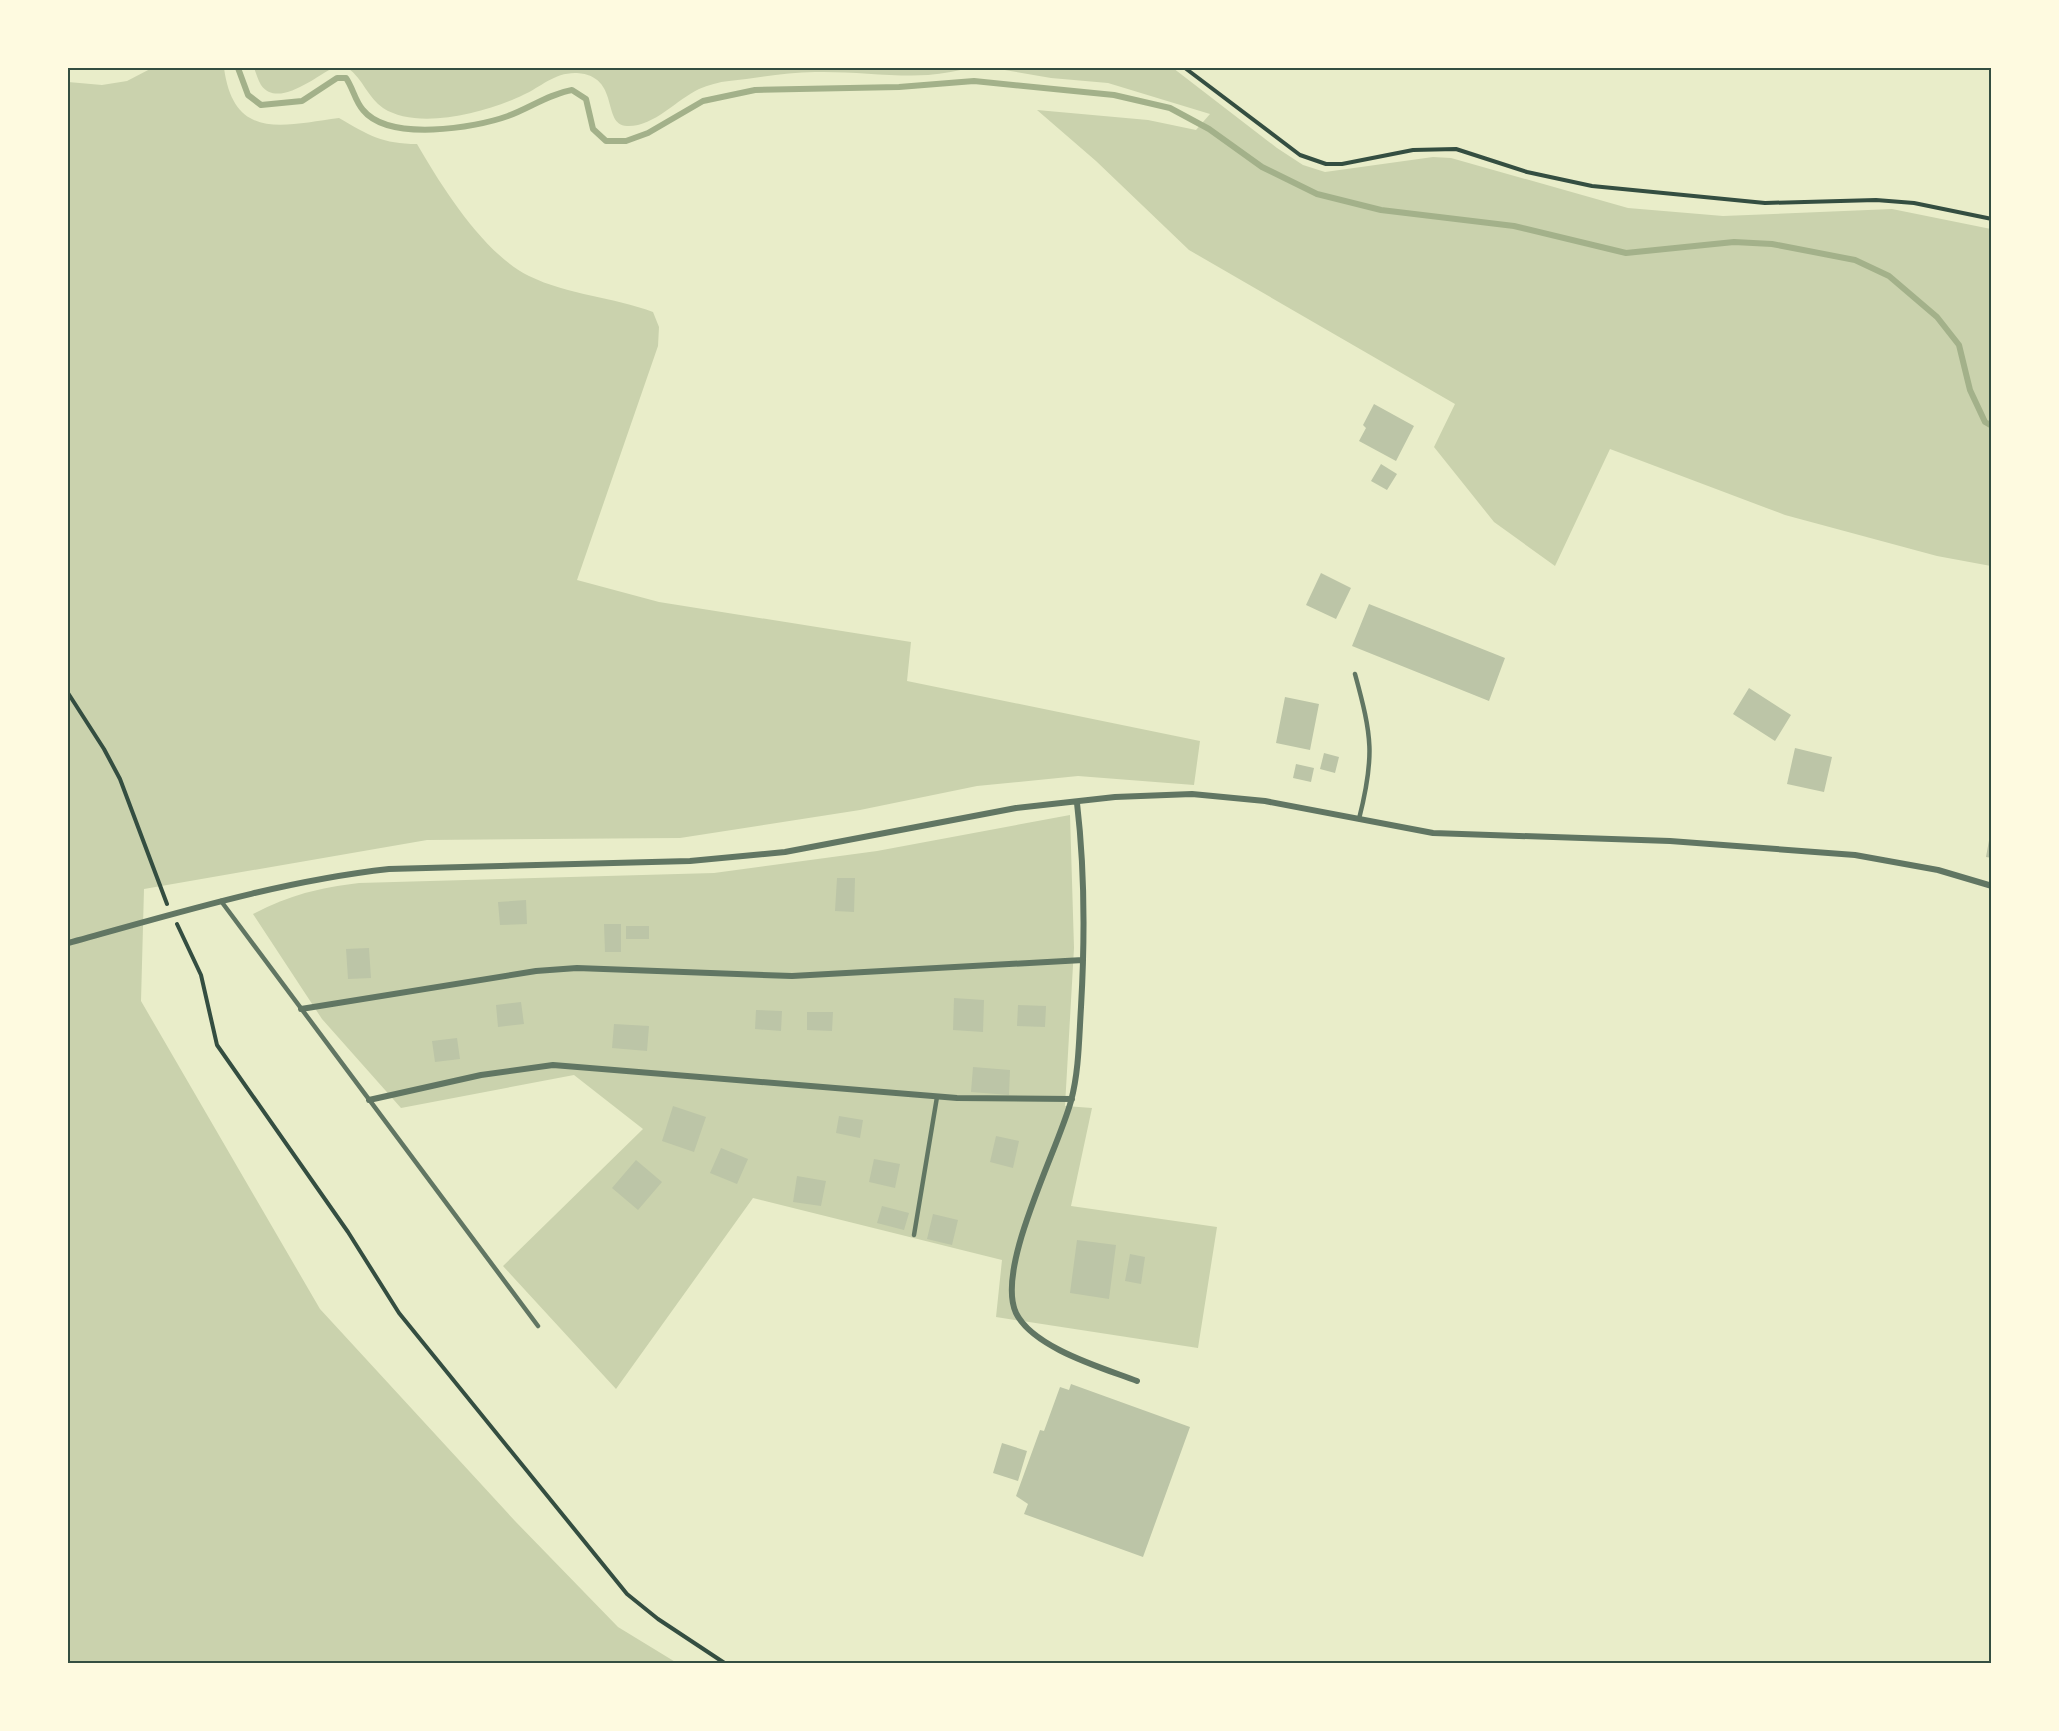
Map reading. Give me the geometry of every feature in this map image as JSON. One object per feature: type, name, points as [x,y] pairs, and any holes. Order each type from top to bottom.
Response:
[{"type":"street","points":[[68,943],[304,881],[390,869],[738,858],[795,850],[1016,808],[1077,803],[1114,797],[1192,794],[1265,801],[1433,833],[1574,836],[1784,848],[1898,862],[1938,870],[1992,886]]},
{"type":"street","points":[[1077,803],[1084,864],[1083,960],[1078,1054],[1072,1099],[1030,1207],[1018,1255],[1013,1299],[1016,1313],[1023,1323],[1049,1344],[1137,1381]]},
{"type":"street","points":[[301,1009],[536,971],[577,968],[792,976],[1083,960]]},
{"type":"street","points":[[369,1100],[481,1076],[553,1065],[937,1097],[1072,1099]]},
{"type":"lane","points":[[1355,674],[1365,711],[1372,756],[1359,819]]},
{"type":"lane","points":[[221,901],[538,1326]]},
{"type":"lane","points":[[914,1234],[937,1097]]},
{"type":"path","points":[[1185,68],[1300,155],[1326,164],[1342,164],[1413,150],[1456,149],[1527,172],[1592,186],[1765,203],[1876,200],[1914,203],[1992,219]]},
{"type":"path","points":[[68,693],[104,749],[120,779],[150,865],[201,975],[217,1045],[348,1232],[399,1313],[627,1594],[658,1619],[726,1664]]},
{"type":"green space","points":[[152,68],[224,68],[230,92],[238,108],[250,118],[265,123],[299,124],[339,118],[385,140],[417,144],[465,218],[496,252],[512,265],[529,276],[559,288],[653,312],[659,327],[658,346],[577,580],[659,602],[911,642],[907,681],[1200,741],[1194,785],[1078,776],[977,786],[860,810],[680,838],[427,840],[144,889],[141,1001],[320,1309],[515,1521],[618,1627],[677,1663],[68,1663],[68,82],[102,85],[127,81]]},
{"type":"green space","points":[[254,68],[333,68],[297,89],[277,94],[261,85]]},
{"type":"green space","points":[[348,68],[973,68],[914,75],[804,72],[721,82],[699,89],[656,118],[627,126],[619,124],[614,118],[600,82],[591,76],[577,73],[555,77],[523,95],[473,113],[415,118],[398,115],[383,108]]},
{"type":"green space","points":[[993,68],[1173,68],[1277,148],[1303,165],[1325,172],[1433,157],[1451,158],[1628,208],[1723,216],[1892,209],[1991,229],[1991,566],[1937,556],[1785,515],[1610,449],[1555,566],[1494,522],[1434,447],[1455,404],[1189,250],[1096,161],[1037,110],[1148,120],[1196,130],[1210,114],[1108,83],[1051,78]]},
{"type":"green space","points":[[1070,815],[1074,948],[1065,1106],[1092,1108],[1071,1206],[1217,1227],[1198,1348],[996,1317],[1002,1260],[753,1198],[616,1389],[503,1266],[643,1129],[574,1075],[401,1108],[322,1019],[253,914],[304,893],[359,883],[714,873],[877,851]]},
{"type":"building","points":[[1374,404],[1414,426],[1396,461],[1359,441],[1366,428],[1363,425]]},
{"type":"building","points":[[1381,464],[1397,474],[1387,490],[1371,481]]},
{"type":"building","points":[[1321,573],[1351,588],[1336,619],[1306,605]]},
{"type":"building","points":[[1369,604],[1505,658],[1489,701],[1352,646]]},
{"type":"building","points":[[1749,688],[1791,715],[1775,741],[1733,714]]},
{"type":"building","points":[[1285,697],[1319,704],[1310,750],[1276,743]]},
{"type":"building","points":[[1795,748],[1832,757],[1824,792],[1787,784]]},
{"type":"building","points":[[1324,753],[1339,757],[1335,773],[1320,769]]},
{"type":"building","points":[[1296,764],[1314,768],[1311,782],[1293,778]]},
{"type":"building","points":[[1990,835],[1992,835],[1992,858],[1986,857]]},
{"type":"building","points":[[837,878],[855,878],[854,912],[835,911]]},
{"type":"building","points":[[526,900],[527,924],[500,925],[498,902]]},
{"type":"building","points":[[604,924],[621,924],[621,952],[605,952]]},
{"type":"building","points":[[626,926],[649,926],[649,939],[626,939]]},
{"type":"building","points":[[369,948],[371,978],[348,979],[346,949]]},
{"type":"building","points":[[954,998],[984,1000],[983,1032],[953,1030]]},
{"type":"building","points":[[521,1002],[524,1024],[498,1027],[496,1005]]},
{"type":"building","points":[[1018,1005],[1046,1006],[1045,1027],[1017,1026]]},
{"type":"building","points":[[756,1010],[782,1011],[781,1031],[755,1029]]},
{"type":"building","points":[[807,1012],[833,1012],[832,1031],[807,1030]]},
{"type":"building","points":[[614,1024],[649,1026],[647,1051],[612,1048]]},
{"type":"building","points":[[457,1038],[460,1059],[435,1062],[432,1041]]},
{"type":"building","points":[[973,1067],[1010,1070],[1009,1095],[971,1092]]},
{"type":"building","points":[[673,1106],[706,1117],[694,1152],[662,1141]]},
{"type":"building","points":[[839,1116],[863,1120],[860,1138],[836,1133]]},
{"type":"building","points":[[996,1136],[1019,1141],[1013,1168],[990,1162]]},
{"type":"building","points":[[721,1148],[748,1159],[737,1184],[710,1173]]},
{"type":"building","points":[[874,1159],[900,1164],[895,1188],[869,1182]]},
{"type":"building","points":[[636,1160],[662,1182],[638,1210],[612,1188]]},
{"type":"building","points":[[797,1176],[826,1181],[821,1206],[793,1202]]},
{"type":"building","points":[[882,1206],[909,1213],[904,1230],[877,1223]]},
{"type":"building","points":[[933,1214],[958,1220],[952,1245],[927,1239]]},
{"type":"building","points":[[1077,1240],[1116,1245],[1109,1299],[1070,1293]]},
{"type":"building","points":[[1130,1254],[1145,1257],[1141,1284],[1125,1281]]},
{"type":"building","points":[[1071,1384],[1190,1427],[1143,1557],[1024,1514],[1028,1504],[1016,1496],[1040,1430],[1044,1431],[1060,1387],[1069,1390]]},
{"type":"building","points":[[1002,1443],[1027,1451],[1018,1481],[993,1473]]},
{"type":"waterway","points":[[238,68],[248,95],[261,105],[302,101],[337,78],[346,78],[360,106],[375,120],[392,126],[412,129],[433,130],[475,125],[508,116],[572,90],[586,99],[593,129],[606,141],[626,141],[648,133],[703,101],[755,90],[899,87],[974,81],[1114,95],[1170,108],[1209,129],[1262,167],[1317,194],[1381,210],[1514,226],[1626,253],[1734,242],[1772,244],[1855,260],[1889,276],[1937,317],[1959,345],[1970,390],[1985,422],[1992,426]]}]
